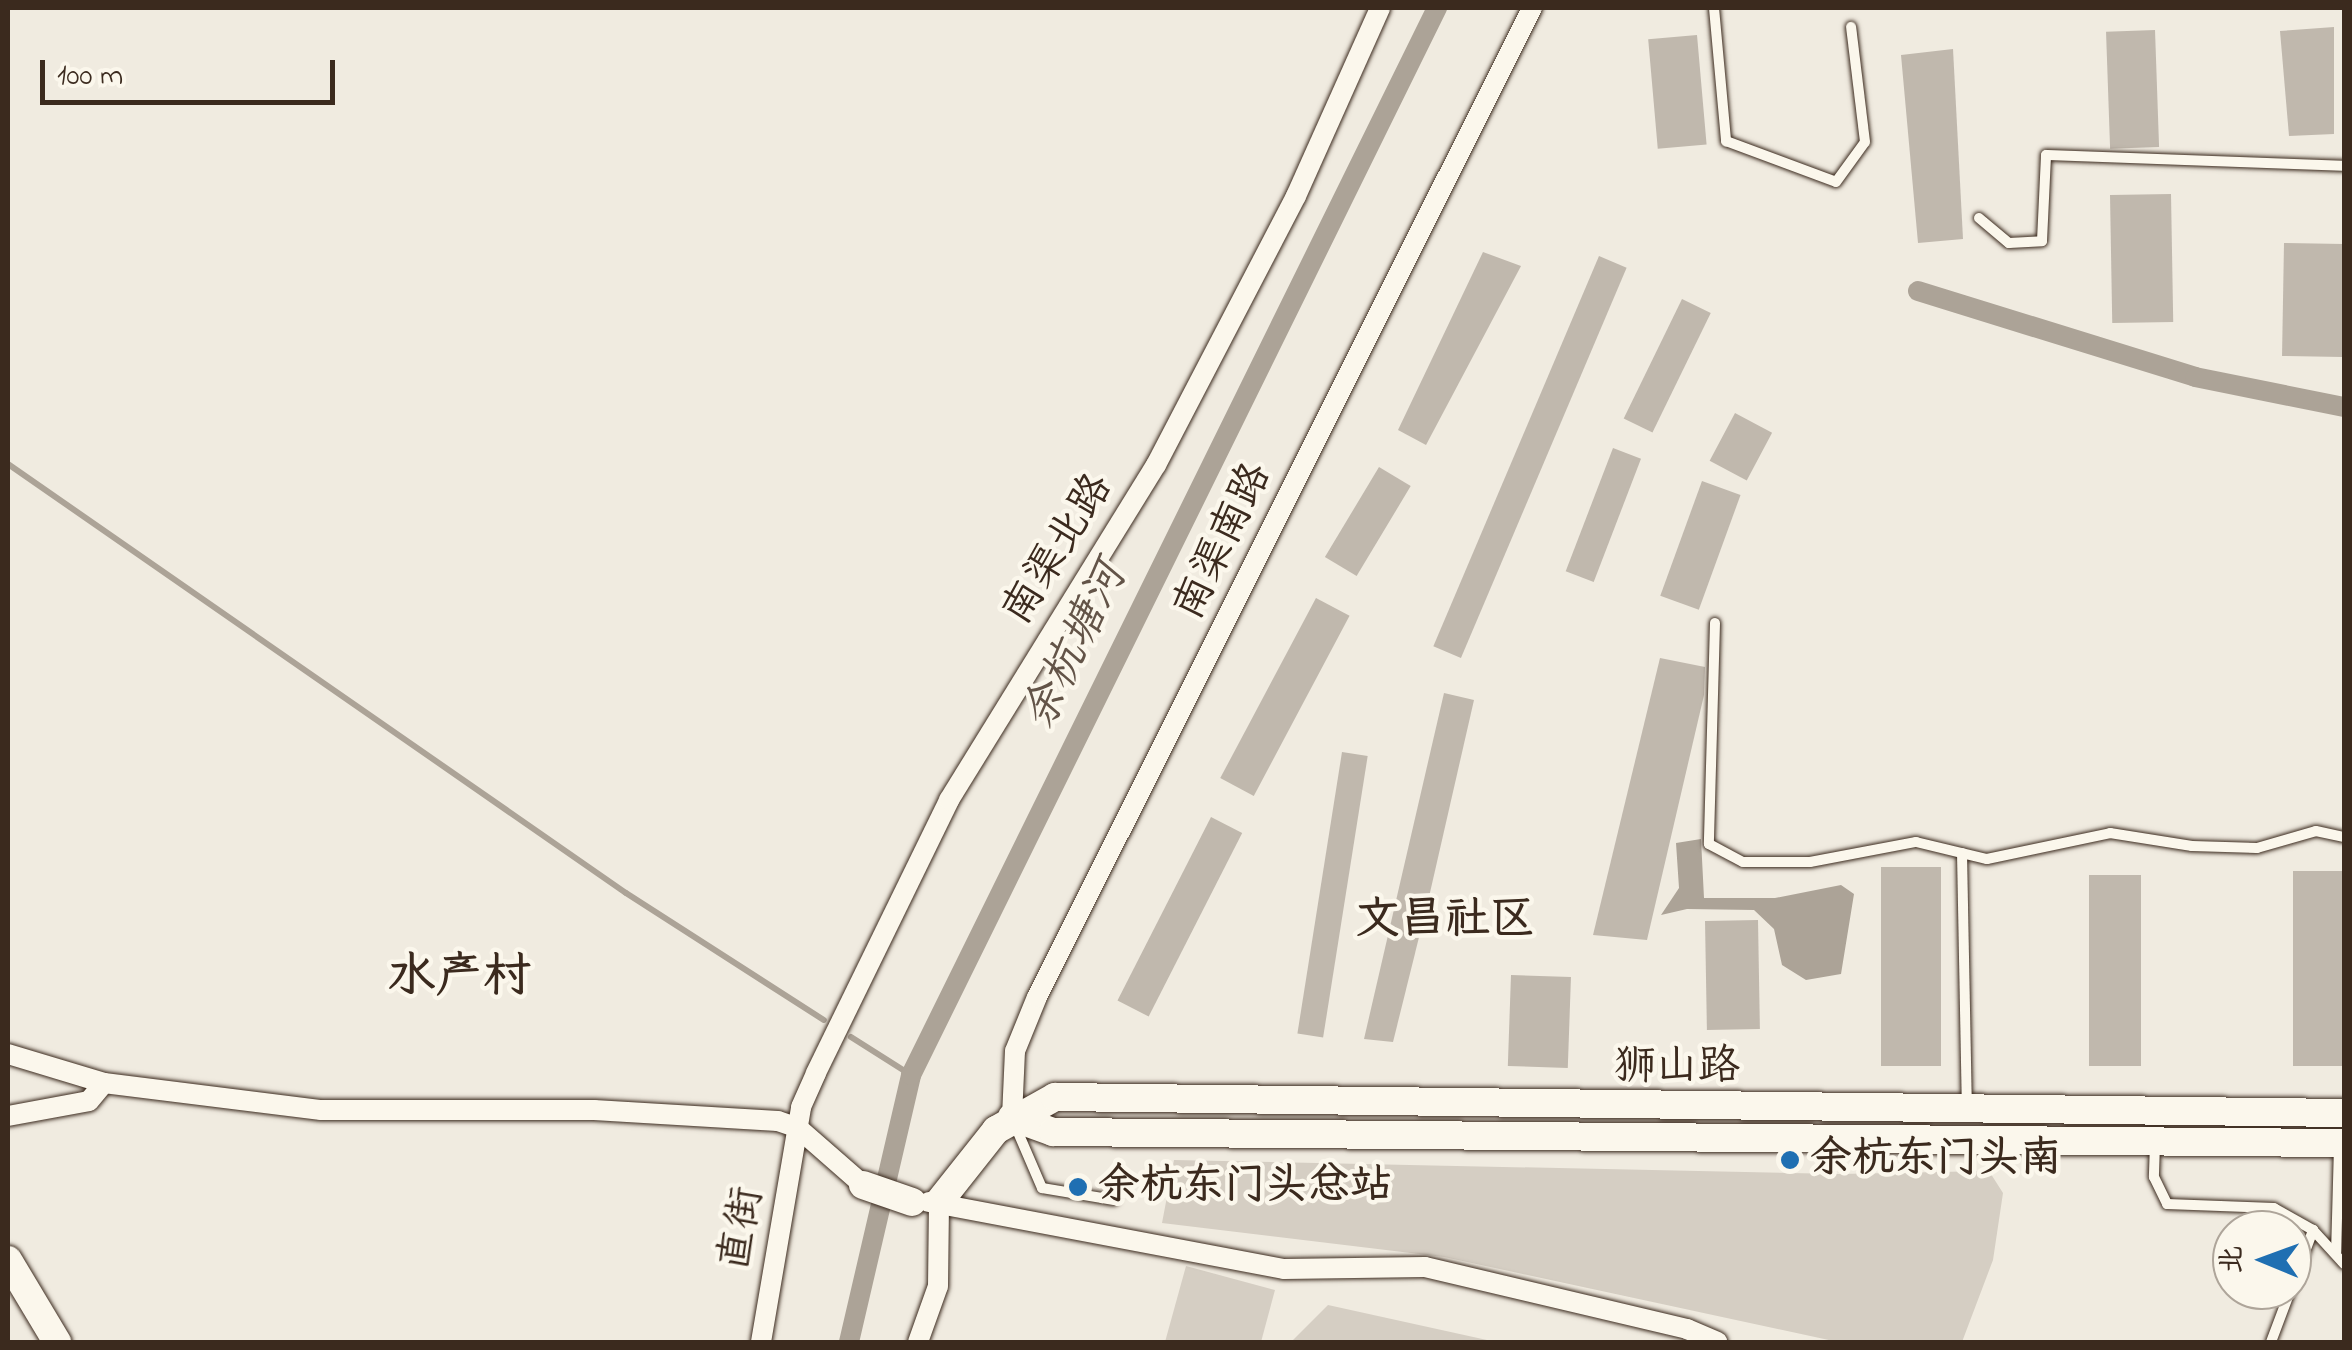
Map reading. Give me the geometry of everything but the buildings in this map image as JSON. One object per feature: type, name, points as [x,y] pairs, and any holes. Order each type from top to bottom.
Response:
[{"type":"main road","name":"狮山路","points":[[925,1202],[1012,1116],[1055,1097],[2344,1113]]},
{"type":"main road","name":"狮山路","points":[[1012,1116],[1053,1132],[2342,1142]]},
{"type":"main road","points":[[863,1185],[925,1202]]},
{"type":"main road","points":[[8,1260],[57,1342]]},
{"type":"street","name":"南渠北路","points":[[798,1128],[816,1072],[950,800],[1156,464],[1296,196],[1380,8]]},
{"type":"street","name":"南渠南路","points":[[1012,1116],[1015,1050],[1030,1010],[1532,8]]},
{"type":"street","points":[[8,1054],[104,1083],[322,1110],[594,1110],[778,1121],[798,1128],[863,1185]]},
{"type":"street","points":[[8,1116],[88,1101],[104,1083]]},
{"type":"street","name":"直街","points":[[761,1342],[798,1128]]},
{"type":"street","points":[[918,1342],[938,1286],[925,1202],[1284,1269],[1425,1268],[1687,1329],[1717,1342]]},
{"type":"lane","points":[[1714,8],[1726,141],[1836,182],[1865,142],[1852,27]]},
{"type":"lane","points":[[1979,218],[2009,243],[2042,241],[2046,156],[2344,166]]},
{"type":"lane","points":[[1715,623],[1709,844],[1743,862],[1810,862],[1916,842],[1987,859],[2110,832],[2192,846],[2257,848],[2316,831],[2344,837]]},
{"type":"lane","points":[[1962,853],[1968,1110]]},
{"type":"lane","points":[[1012,1116],[1042,1188],[1114,1200]]},
{"type":"lane","points":[[2336,1255],[2342,1142]]},
{"type":"lane","points":[[2155,1143],[2154,1177],[2167,1204],[2274,1208],[2313,1230],[2344,1264]]},
{"type":"lane","points":[[2271,1342],[2313,1230]]},
{"type":"shaded area","points":[[1701,839],[1704,898],[1775,898],[1841,885],[1854,894],[1841,974],[1806,980],[1782,965],[1774,929],[1754,910],[1687,909],[1661,915],[1679,888],[1676,843]]},
{"type":"shaded area","points":[[1174,1160],[1840,1174],[1989,1171],[2003,1193],[1993,1260],[1962,1342],[1838,1342],[1444,1257],[1162,1223]]},
{"type":"shaded area","points":[[1186,1266],[1275,1290],[1261,1342],[1165,1342]]},
{"type":"shaded area","points":[[1328,1305],[1496,1342],[1291,1342]]},
{"type":"waterway","name":"余杭塘河","points":[[849,1342],[911,1075],[1437,8]]},
{"type":"waterway","points":[[1918,291],[2195,377],[2344,407]]},
{"type":"waterway","points":[[8,464],[626,893],[824,1020]]},
{"type":"waterway","points":[[851,1037],[911,1075]]},
{"type":"place","name":"余杭东门头南","points":[[1790,1160]]},
{"type":"place","name":"余杭东门头总站","points":[[1078,1187]]},
{"type":"district","name":"文昌社区","points":[[1445,922]]},
{"type":"district","name":"水产村","points":[[459,979]]}]
